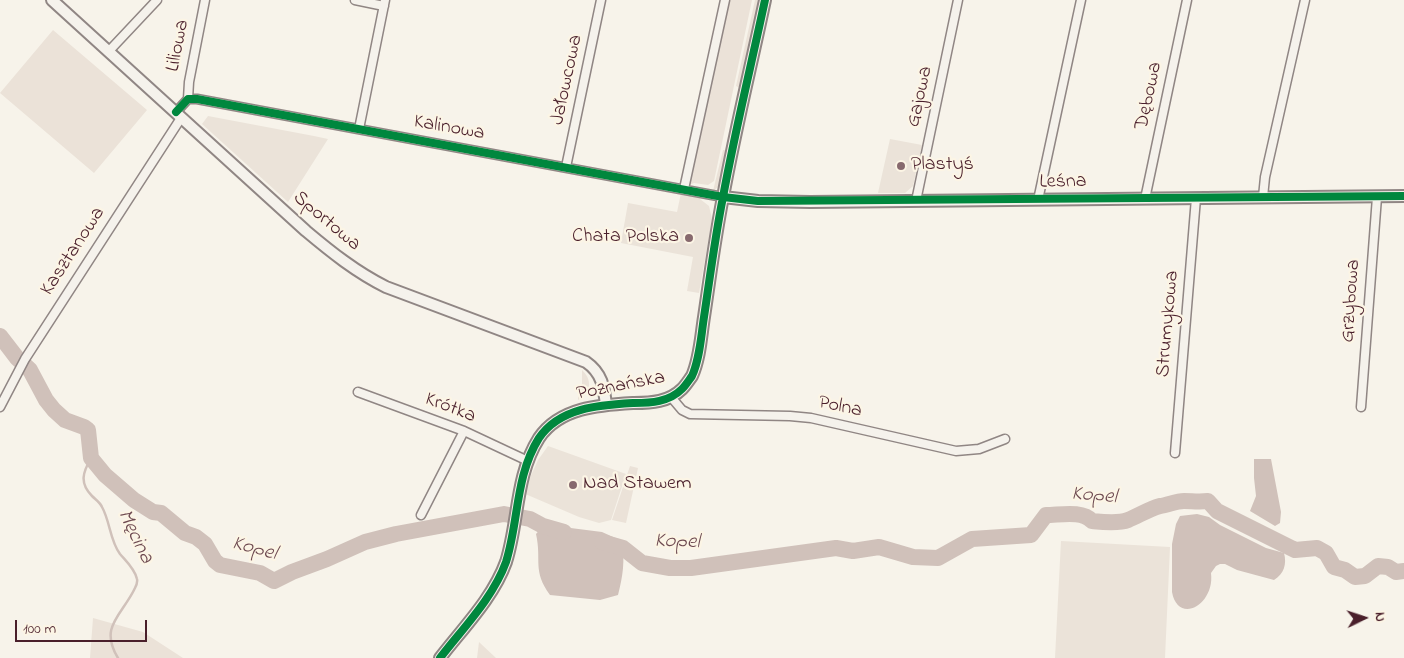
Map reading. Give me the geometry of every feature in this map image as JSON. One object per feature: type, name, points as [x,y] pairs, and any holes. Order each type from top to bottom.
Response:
[{"type":"street","name":"Sportowa","points":[[52,0],[306,230],[367,278],[420,301],[586,362],[599,375],[603,385],[606,405]]},
{"type":"street","points":[[109,51],[156,0]]},
{"type":"street","name":"Liliowa","points":[[188,99],[189,82],[205,0]]},
{"type":"street","points":[[355,0],[384,3],[358,129]]},
{"type":"street","name":"Jałowcowa","points":[[566,167],[601,0]]},
{"type":"street","points":[[684,189],[725,0]]},
{"type":"street","name":"Poznańska","points":[[440,658],[483,603],[500,577],[508,552],[520,483],[528,461],[540,438],[559,419],[576,411],[606,405],[653,402],[671,397],[686,385],[692,375],[696,364],[723,196],[765,0]]},
{"type":"street","name":"Gajowa","points":[[916,201],[958,0]]},
{"type":"street","points":[[1038,200],[1081,0]]},
{"type":"street","name":"Dębowa","points":[[1145,199],[1187,0]]},
{"type":"street","points":[[1263,198],[1265,176],[1305,0]]},
{"type":"street","points":[[178,115],[188,99]]},
{"type":"street","name":"Kalinowa","points":[[188,99],[197,99],[723,196]]},
{"type":"street","name":"Kasztanowa","points":[[0,407],[18,372],[178,115]]},
{"type":"street","name":"Leśna","points":[[723,196],[758,201],[1404,196]]},
{"type":"street","name":"Grzybowa","points":[[1360,407],[1377,197]]},
{"type":"street","name":"Strumykowa","points":[[1175,453],[1196,198]]},
{"type":"street","name":"Krótka","points":[[358,392],[464,430],[528,461]]},
{"type":"street","name":"Polna","points":[[671,397],[682,410],[690,414],[811,418],[956,451],[978,449],[1005,439]]},
{"type":"street","points":[[421,515],[464,430]]},
{"type":"shaded area","points":[[728,0],[752,0],[714,181],[708,185],[694,183],[689,185]]},
{"type":"shaded area","points":[[755,0],[761,0],[742,89],[736,86]]},
{"type":"shaded area","points":[[53,30],[147,110],[94,173],[0,93]]},
{"type":"shaded area","points":[[208,116],[328,139],[288,202],[202,124]]},
{"type":"shaded area","name":"Plastyś","points":[[890,139],[922,145],[913,186],[905,193],[878,193]]},
{"type":"shaded area","points":[[723,150],[725,150],[726,163],[722,184],[713,191]]},
{"type":"shaded area","points":[[681,193],[700,196],[700,199],[709,206],[712,219],[699,293],[687,291],[693,257],[621,243],[628,203],[677,212]]},
{"type":"shaded area","points":[[582,370],[588,378],[589,386],[586,394],[578,400],[582,393]]},
{"type":"shaded area","points":[[548,446],[626,474],[611,520],[599,523],[579,517],[523,493],[538,460]]},
{"type":"shaded area","points":[[1254,459],[1271,459],[1281,512],[1280,523],[1275,526],[1250,511],[1256,496]]},
{"type":"shaded area","points":[[630,466],[638,468],[626,523],[612,520]]},
{"type":"shaded area","points":[[1197,514],[1209,517],[1220,525],[1266,548],[1284,553],[1285,565],[1280,575],[1274,580],[1220,564],[1211,573],[1211,584],[1202,602],[1188,609],[1181,607],[1176,602],[1172,592],[1172,544],[1176,524],[1180,516]]},
{"type":"shaded area","points":[[543,526],[602,532],[622,541],[623,568],[618,595],[600,600],[550,595],[544,586],[539,572],[536,534]]},
{"type":"shaded area","points":[[1061,541],[1170,547],[1165,658],[1055,658]]},
{"type":"shaded area","points":[[93,618],[143,632],[183,658],[90,658]]},
{"type":"shaded area","points":[[479,642],[496,658],[477,658]]},
{"type":"waterway","name":"Kopel","points":[[0,336],[17,358],[30,370],[46,400],[54,410],[65,420],[88,430],[91,458],[105,475],[134,500],[153,512],[161,513],[185,533],[196,537],[205,544],[215,561],[220,565],[260,573],[274,581],[365,542],[396,534],[504,514],[530,519],[543,526],[564,532]]},
{"type":"waterway","name":"Męcina","points":[[91,458],[84,473],[85,487],[101,505],[117,549],[136,575],[137,580],[134,590],[111,630],[113,647],[118,658]]},
{"type":"waterway","name":"Kopel","points":[[602,542],[623,548],[642,563],[670,568],[691,568],[836,548],[853,551],[879,547],[913,557],[938,558],[972,539],[1031,535],[1046,515],[1077,514],[1083,515],[1092,521],[1120,522],[1156,507],[1175,502],[1208,501],[1217,511],[1295,550],[1317,548],[1326,553],[1334,567],[1345,570],[1355,577],[1365,576],[1378,566],[1388,567],[1396,572],[1404,571]]},
{"type":"cycle path","points":[[440,658],[477,612],[493,588],[506,562],[521,483],[531,453],[539,438],[548,428],[569,414],[595,407],[647,403],[671,397],[682,389],[692,376],[700,347],[715,242],[728,172],[765,0]]},
{"type":"cycle path","points":[[176,112],[188,99],[197,99],[723,197],[758,201],[1404,196]]},
{"type":"place","name":"Plastyś","points":[[901,166]]},
{"type":"place","name":"Chata Polska","points":[[689,238]]},
{"type":"place","name":"Nad Stawem","points":[[573,485]]}]
